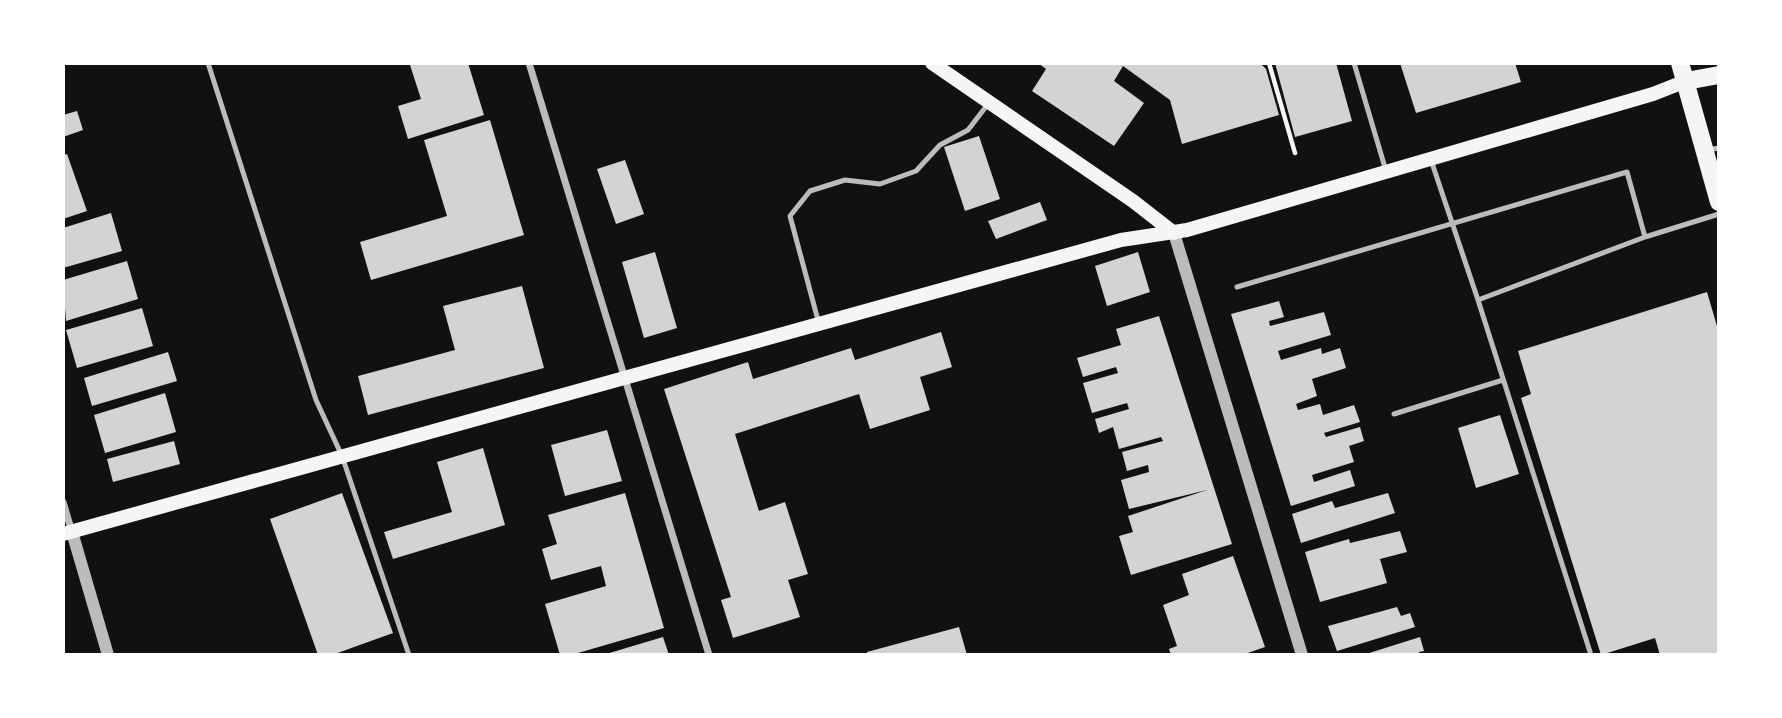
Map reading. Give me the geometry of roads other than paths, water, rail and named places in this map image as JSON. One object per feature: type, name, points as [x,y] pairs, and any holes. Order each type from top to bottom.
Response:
[{"type":"main road","points":[[932,63],[1133,201],[1174,233]]},
{"type":"main road","points":[[1680,63],[1711,149],[1719,202]]},
{"type":"main road","points":[[67,533],[1121,240],[1174,233],[1653,94],[1686,81],[1719,75]]},
{"type":"street","points":[[529,63],[709,655]]},
{"type":"street","points":[[1174,233],[1302,655]]},
{"type":"street","points":[[63,502],[67,533],[108,655]]},
{"type":"lane","points":[[208,63],[316,400],[342,456],[409,655]]},
{"type":"lane","points":[[1354,63],[1386,171]]},
{"type":"lane","points":[[819,324],[790,216],[810,191],[845,180],[880,184],[916,171],[940,145],[968,130],[989,103]]},
{"type":"lane","points":[[1430,158],[1455,225],[1591,655]]},
{"type":"lane","points":[[1237,287],[1455,225],[1627,172],[1645,237]]},
{"type":"lane","points":[[1478,300],[1645,237],[1719,214]]},
{"type":"lane","points":[[1394,414],[1503,380]]}]
